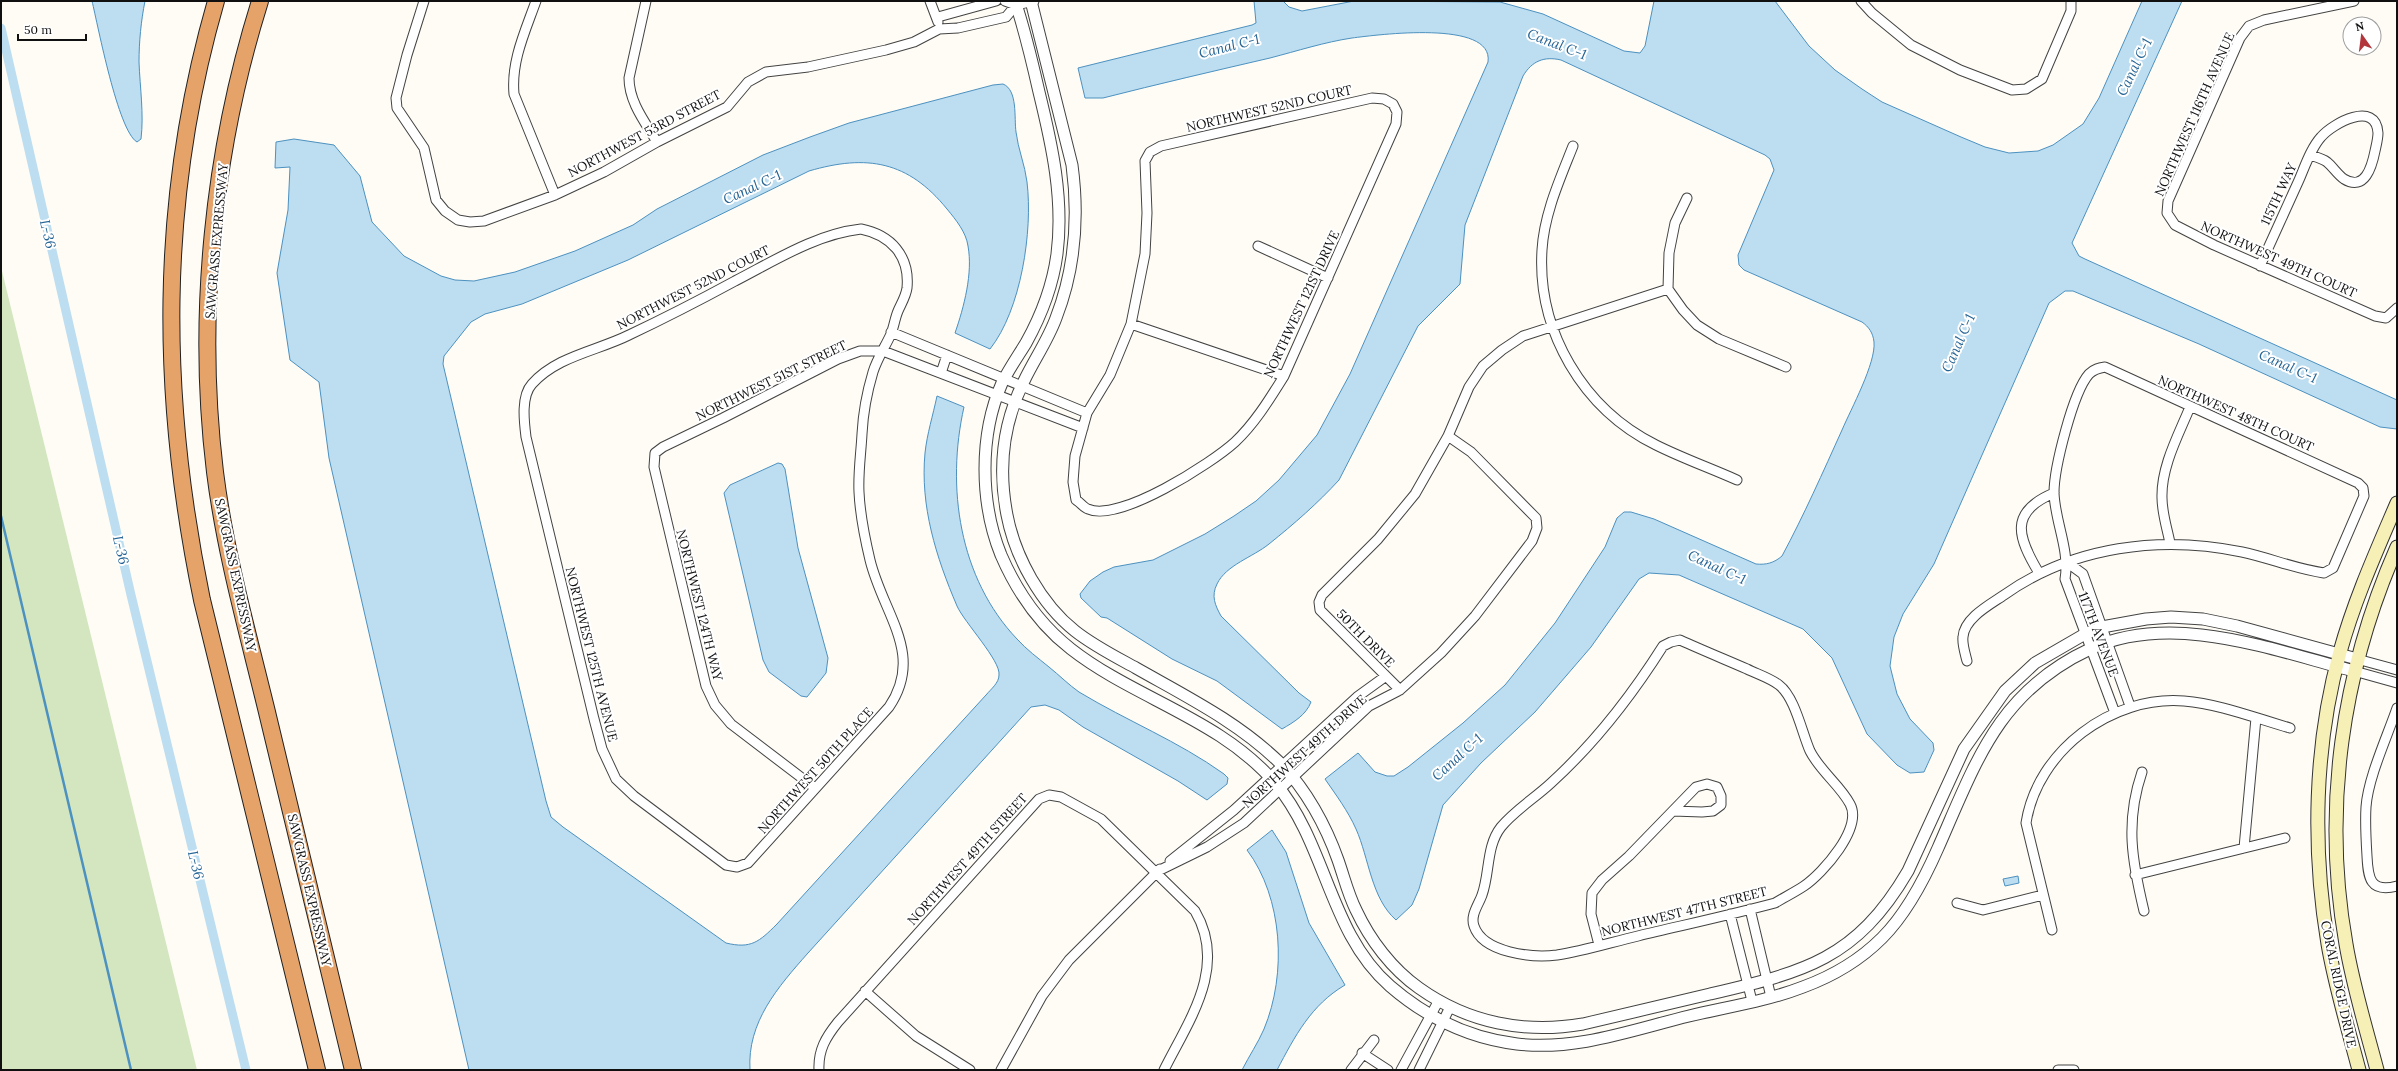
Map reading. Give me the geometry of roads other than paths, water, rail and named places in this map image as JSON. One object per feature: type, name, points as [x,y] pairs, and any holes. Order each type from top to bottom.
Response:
[{"type":"highway","points":[[216,1],[190,110],[176,208],[170,329],[175,438],[188,533],[202,600],[318,1070]]},
{"type":"highway","name":"SAWGRASS EXPRESSWAY","points":[[260,1],[241,68],[231,113],[216,210],[209,329],[211,425],[223,527],[353,1070]]},
{"type":"main road","name":"CORAL RIDGE DRIVE","points":[[2359,1070],[2328,945],[2319,868],[2318,806],[2322,754],[2340,654],[2359,592],[2397,503]]},
{"type":"main road","name":"CORAL RIDGE DRIVE","points":[[2377,1070],[2350,963],[2338,874],[2336,826],[2338,770],[2345,715],[2356,665],[2374,603],[2397,547]]},
{"type":"street","name":"NORTHWEST 53RD STREET","points":[[424,1],[407,55],[396,98],[396,108],[424,148],[436,200],[445,211],[458,220],[484,220],[555,195],[604,172],[657,142],[727,107],[748,82],[766,72],[808,67],[859,57],[914,42],[939,29],[958,28],[1006,18],[1015,3]]},
{"type":"street","points":[[536,1],[515,60],[512,77],[514,94],[555,195]]},
{"type":"street","points":[[646,1],[629,78],[629,88],[631,97],[657,142]]},
{"type":"street","points":[[930,1],[938,17],[939,29]]},
{"type":"street","points":[[938,17],[996,1]]},
{"type":"street","points":[[1005,1],[1015,3],[1032,1],[1072,165],[1075,188],[1075,225],[1072,256],[1065,293],[1056,320],[1015,401],[1004,440],[1002,469],[1003,492],[1008,520],[1015,542],[1038,590],[1074,630],[1106,651],[1214,711],[1243,731],[1282,765],[1314,808],[1326,831],[1350,897],[1364,927],[1383,955],[1418,988],[1450,1007],[1473,1017],[1512,1027],[1558,1028],[1767,980],[1803,969],[1832,955],[1858,936],[1888,903],[1908,871],[1964,749],[2005,691],[2036,663],[2085,634],[2102,627],[2146,619],[2171,617],[2203,619],[2340,654],[2356,665],[2397,683]]},
{"type":"street","points":[[1861,1],[1872,13],[1911,45],[1960,70],[2012,90],[2026,89],[2042,79],[2071,11],[2071,1]]},
{"type":"street","name":"NORTHWEST 116TH AVENUE","points":[[2167,213],[2168,201],[2240,38],[2249,26],[2264,20],[2354,1]]},
{"type":"street","points":[[1015,3],[1027,40],[1046,121],[1059,204],[1057,252],[1046,297],[1028,339],[1005,378],[998,395],[986,450],[985,472],[987,504],[1000,553],[1016,586],[1033,612],[1050,631],[1072,650],[1096,666],[1209,728],[1248,756],[1269,776],[1281,790],[1312,840],[1337,910],[1359,950],[1384,982],[1442,1023],[1470,1034],[1510,1043],[1545,1046],[1588,1041],[1771,997],[1802,988],[1857,960],[1885,935],[1908,905],[1929,868],[1977,758],[1990,735],[2017,700],[2031,687],[2060,665],[2107,642],[2152,634],[2200,635],[2231,640],[2337,667],[2356,665],[2397,670]]},
{"type":"street","name":"NORTHWEST 52ND COURT","points":[[1131,324],[1145,254],[1147,213],[1145,161],[1150,152],[1161,146],[1372,98],[1384,99],[1394,104]]},
{"type":"street","name":"NORTHWEST 121ST DRIVE","points":[[1083,428],[1075,456],[1073,482],[1076,500],[1089,510],[1106,510],[1141,500],[1172,485],[1206,464],[1235,442],[1261,413],[1284,376],[1396,124],[1397,112],[1394,104]]},
{"type":"street","name":"115TH WAY","points":[[2260,266],[2310,155],[2320,138],[2332,126],[2346,119],[2359,116],[2369,118],[2376,125],[2378,134],[2371,169],[2367,177],[2360,181],[2352,182],[2344,179],[2326,161],[2310,155]]},
{"type":"street","points":[[1573,146],[1547,218],[1542,249],[1542,290],[1551,327],[1577,376],[1610,415],[1655,445],[1737,480]]},
{"type":"street","points":[[1687,198],[1675,223],[1669,254],[1668,289],[1683,310],[1697,325],[1719,339],[1786,367]]},
{"type":"street","name":"NORTHWEST 49TH COURT","points":[[2167,213],[2175,224],[2260,266],[2375,316],[2386,318],[2397,308]]},
{"type":"street","name":"NORTHWEST 52ND COURT","points":[[530,386],[541,375],[558,364],[626,337],[795,250],[843,231],[860,229],[874,232]]},
{"type":"street","name":"NORTHWEST 50TH PLACE","points":[[737,867],[748,863],[889,707],[897,694],[902,681],[904,664],[902,646],[881,595],[870,561],[859,492],[863,421],[873,372],[891,332],[907,289],[906,268],[900,252],[888,239],[874,232]]},
{"type":"street","points":[[1258,246],[1328,278]]},
{"type":"street","points":[[1448,436],[1469,387],[1483,366],[1502,350],[1523,336],[1668,289]]},
{"type":"street","points":[[1083,428],[1087,413],[1110,374],[1131,324],[1284,376]]},
{"type":"street","points":[[891,332],[1087,413]]},
{"type":"street","name":"NORTHWEST 51ST STREET","points":[[655,453],[663,447],[838,359],[860,351],[883,351],[1083,428]]},
{"type":"street","points":[[941,373],[947,355]]},
{"type":"street","name":"NORTHWEST 48TH COURT","points":[[2096,368],[2106,367],[2190,407],[2358,483],[2363,488],[2364,496],[2333,568],[2324,573],[2229,550],[2170,543]]},
{"type":"street","name":"117TH AVENUE","points":[[2096,368],[2088,375],[2071,413],[2056,468],[2054,493],[2068,563],[2065,579],[2115,713]]},
{"type":"street","name":"NORTHWEST 125TH AVENUE","points":[[530,386],[526,400],[524,418],[526,436],[594,719],[608,764],[616,779],[634,796],[726,865],[737,867]]},
{"type":"street","points":[[1966,661],[1963,636],[1966,626],[1980,612],[2039,574],[2106,551],[2170,543],[2162,498],[2163,479],[2170,456],[2190,407]]},
{"type":"street","name":"50TH DRIVE","points":[[1400,690],[1330,622],[1320,610],[1319,602],[1322,595],[1378,539],[1415,494],[1448,436]]},
{"type":"street","name":"NORTHWEST 49TH DRIVE","points":[[1156,872],[1207,847],[1244,823],[1293,779],[1369,706],[1400,690],[1441,653],[1475,616],[1532,541],[1537,528],[1536,518],[1471,452],[1448,436]]},
{"type":"street","name":"NORTHWEST 124TH WAY","points":[[655,453],[654,467],[706,686],[716,705],[731,724],[815,788]]},
{"type":"street","points":[[2039,574],[2021,538],[2021,523],[2027,510],[2038,500],[2054,493]]},
{"type":"street","name":"117TH AVENUE","points":[[2068,563],[2083,574],[2130,706]]},
{"type":"street","name":"NORTHWEST 47TH STREET","points":[[1680,640],[1780,686],[1788,696],[1811,752],[1824,774],[1850,803],[1853,812],[1852,822],[1844,841],[1827,866],[1805,886],[1775,903],[1730,914],[1556,955],[1515,953],[1492,946],[1480,937],[1473,924],[1474,911],[1482,895],[1492,846],[1500,828],[1516,812],[1551,783],[1589,745],[1625,702],[1663,646],[1680,640]]},
{"type":"street","name":"NORTHWEST 49TH DRIVE","points":[[1001,1070],[1042,996],[1069,960],[1156,872],[1234,810],[1269,776],[1358,697],[1386,676]]},
{"type":"street","points":[[2052,930],[2026,824],[2028,808],[2038,786],[2054,762],[2074,738],[2096,723],[2115,713],[2130,706],[2151,702],[2184,701],[2220,707],[2290,728]]},
{"type":"street","points":[[2397,708],[2366,806],[2368,876],[2375,885],[2385,889],[2397,886]]},
{"type":"street","points":[[2244,848],[2256,718]]},
{"type":"street","points":[[2142,772],[2136,790],[2131,836],[2131,854],[2144,911]]},
{"type":"street","points":[[1599,946],[1591,914],[1592,894],[1602,880],[1696,787],[1707,784],[1716,787],[1721,796],[1721,805],[1713,811],[1673,811]]},
{"type":"street","name":"NORTHWEST 49TH STREET","points":[[819,1070],[822,1048],[827,1035],[1039,799],[1049,795],[1061,797],[1101,819],[1195,911],[1204,926],[1208,969],[1201,996],[1164,1070]]},
{"type":"street","points":[[2135,875],[2285,838]]},
{"type":"street","points":[[1957,903],[1983,910],[2044,895]]},
{"type":"street","points":[[1750,909],[1771,997]]},
{"type":"street","points":[[1730,914],[1752,1001]]},
{"type":"street","points":[[865,991],[916,1036],[970,1070]]},
{"type":"street","points":[[1401,1070],[1439,1000]]},
{"type":"street","points":[[1419,1070],[1450,1007]]},
{"type":"street","points":[[1350,1070],[1362,1053],[1374,1040]]},
{"type":"street","points":[[1362,1053],[1388,1070]]},
{"type":"street","points":[[2058,1070],[2074,1070]]},
{"type":"water","points":[[92,1],[145,1],[141,24],[139,54],[142,130],[141,139],[137,142],[130,134],[116,99]]},
{"type":"water","name":"Canal C-1","points":[[1254,1],[1283,1],[1289,7],[1302,11],[1354,1],[1500,2],[1543,14],[1624,51],[1640,53],[1645,46],[1654,1],[1775,1],[1809,46],[1835,70],[1882,102],[1985,147],[2009,153],[2038,151],[2053,145],[2083,124],[2099,98],[2142,1],[2182,1],[2072,243],[2079,256],[2085,259],[2397,400],[2397,429],[2380,427],[2199,344],[2073,291],[2065,291],[2049,303],[1934,564],[1903,614],[1894,637],[1890,666],[1897,694],[1910,719],[1933,743],[1934,750],[1924,772],[1910,773],[1897,765],[1867,734],[1832,658],[1803,629],[1679,575],[1649,573],[1639,579],[1591,647],[1535,712],[1481,763],[1443,805],[1419,889],[1412,905],[1396,920],[1381,901],[1353,822],[1325,779],[1358,753],[1375,772],[1387,776],[1394,776],[1408,767],[1463,723],[1505,685],[1555,623],[1605,547],[1617,518],[1624,512],[1631,512],[1654,519],[1756,564],[1770,563],[1782,556],[1806,509],[1862,386],[1874,351],[1874,342],[1870,330],[1862,322],[1744,270],[1739,265],[1738,255],[1774,170],[1770,159],[1765,155],[1561,60],[1544,59],[1534,63],[1523,76],[1465,225],[1460,284],[1418,326],[1339,480],[1297,521],[1263,549],[1233,566],[1221,577],[1215,588],[1214,600],[1221,616],[1299,693],[1311,702],[1303,714],[1282,729],[1217,681],[1172,659],[1107,618],[1101,617],[1081,598],[1080,594],[1090,581],[1103,572],[1114,567],[1153,560],[1205,534],[1234,516],[1256,501],[1279,480],[1317,435],[1350,374],[1488,62],[1485,48],[1473,40],[1454,35],[1431,33],[1384,34],[1332,42],[1103,98],[1085,98],[1078,68],[1252,25],[1256,23]]},
{"type":"water","name":"Canal C-1","points":[[1003,84],[1008,87],[1013,98],[1017,138],[1027,182],[1028,223],[1026,246],[1017,292],[1001,333],[990,349],[955,333],[967,290],[969,256],[967,241],[954,217],[932,193],[917,180],[901,171],[868,163],[850,163],[809,171],[628,260],[522,304],[485,314],[471,322],[444,356],[443,364],[551,817],[726,943],[742,945],[760,940],[777,924],[992,688],[999,678],[998,669],[994,661],[957,606],[942,569],[931,531],[927,512],[924,473],[926,446],[937,396],[964,407],[959,437],[957,468],[958,499],[962,530],[970,560],[982,588],[997,615],[1025,647],[1079,692],[1207,762],[1228,778],[1227,784],[1207,800],[1178,781],[1083,727],[1059,710],[1045,705],[1031,707],[786,979],[767,1006],[759,1021],[750,1053],[750,1070],[469,1070],[329,458],[319,382],[290,360],[277,273],[288,210],[290,167],[275,168],[276,142],[294,139],[334,145],[360,176],[372,222],[404,256],[441,276],[455,280],[474,281],[515,272],[575,251],[633,225],[657,209],[763,155],[810,137],[849,123],[993,85]]},
{"type":"water","points":[[778,463],[782,464],[785,469],[798,548],[828,658],[826,673],[807,697],[801,696],[769,672],[763,660],[724,493],[730,485]]},
{"type":"water","points":[[1272,830],[1286,852],[1309,923],[1345,985],[1323,1002],[1305,1022],[1290,1045],[1277,1070],[1242,1070],[1264,1029],[1276,985],[1278,937],[1274,913],[1268,890],[1259,869],[1247,850]]},
{"type":"water","points":[[2018,876],[2019,883],[2005,886],[2003,879]]},
{"type":"waterway","name":"L-36","points":[[1,28],[131,595],[246,1070]]},
{"type":"waterway","points":[[1,516],[131,1070]]}]
